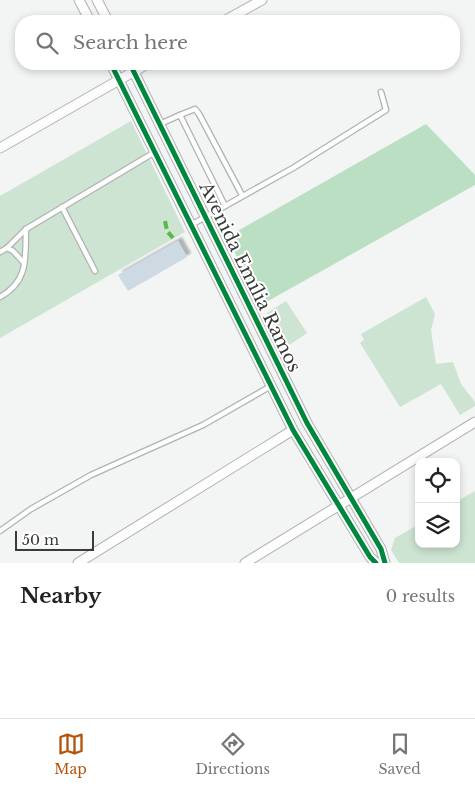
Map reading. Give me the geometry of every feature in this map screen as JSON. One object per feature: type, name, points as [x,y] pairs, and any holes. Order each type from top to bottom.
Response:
[{"type":"street","points":[[79,0],[87,15]]},
{"type":"street","points":[[98,0],[105,15]]},
{"type":"street","points":[[235,15],[262,0]]},
{"type":"street","name":"Avenida Emília Ramos","points":[[114,70],[293,430],[370,557],[376,563]]},
{"type":"street","points":[[0,148],[119,80],[130,70]]},
{"type":"street","name":"Avenida Emília Ramos","points":[[133,70],[307,422],[382,549],[385,563]]},
{"type":"street","points":[[245,563],[475,422]]},
{"type":"street","points":[[78,563],[293,430]]},
{"type":"lane","points":[[191,225],[293,168],[386,110],[381,92]]},
{"type":"lane","points":[[160,124],[195,109],[242,195]]},
{"type":"lane","points":[[180,115],[225,206]]},
{"type":"lane","points":[[0,252],[7,248],[26,229],[155,152]]},
{"type":"lane","points":[[62,207],[95,271]]},
{"type":"lane","points":[[0,297],[20,281],[24,264],[26,229]]},
{"type":"lane","points":[[7,248],[13,251],[24,264]]},
{"type":"lane","points":[[0,531],[31,509],[91,475],[203,425],[271,386]]},
{"type":"green space","points":[[131,121],[185,232],[0,338],[0,196]]},
{"type":"green space","points":[[426,124],[475,175],[475,185],[261,305],[227,237]]},
{"type":"green space","points":[[426,297],[435,314],[431,330],[436,364],[453,362],[461,384],[475,402],[475,406],[460,415],[441,384],[400,407],[360,343],[364,340],[361,334]]},
{"type":"green space","points":[[286,301],[307,333],[286,347],[267,313]]},
{"type":"green space","points":[[475,491],[475,563],[399,563],[391,550],[395,538],[415,526],[415,548],[460,548],[460,500]]},
{"type":"building","points":[[178,241],[187,257],[128,291],[118,275]]},
{"type":"marked path","points":[[165,221],[167,231],[173,238]]},
{"type":"cycle path","points":[[114,70],[293,430],[370,557],[376,563]]},
{"type":"cycle path","points":[[133,70],[307,423],[381,549],[385,563]]}]
